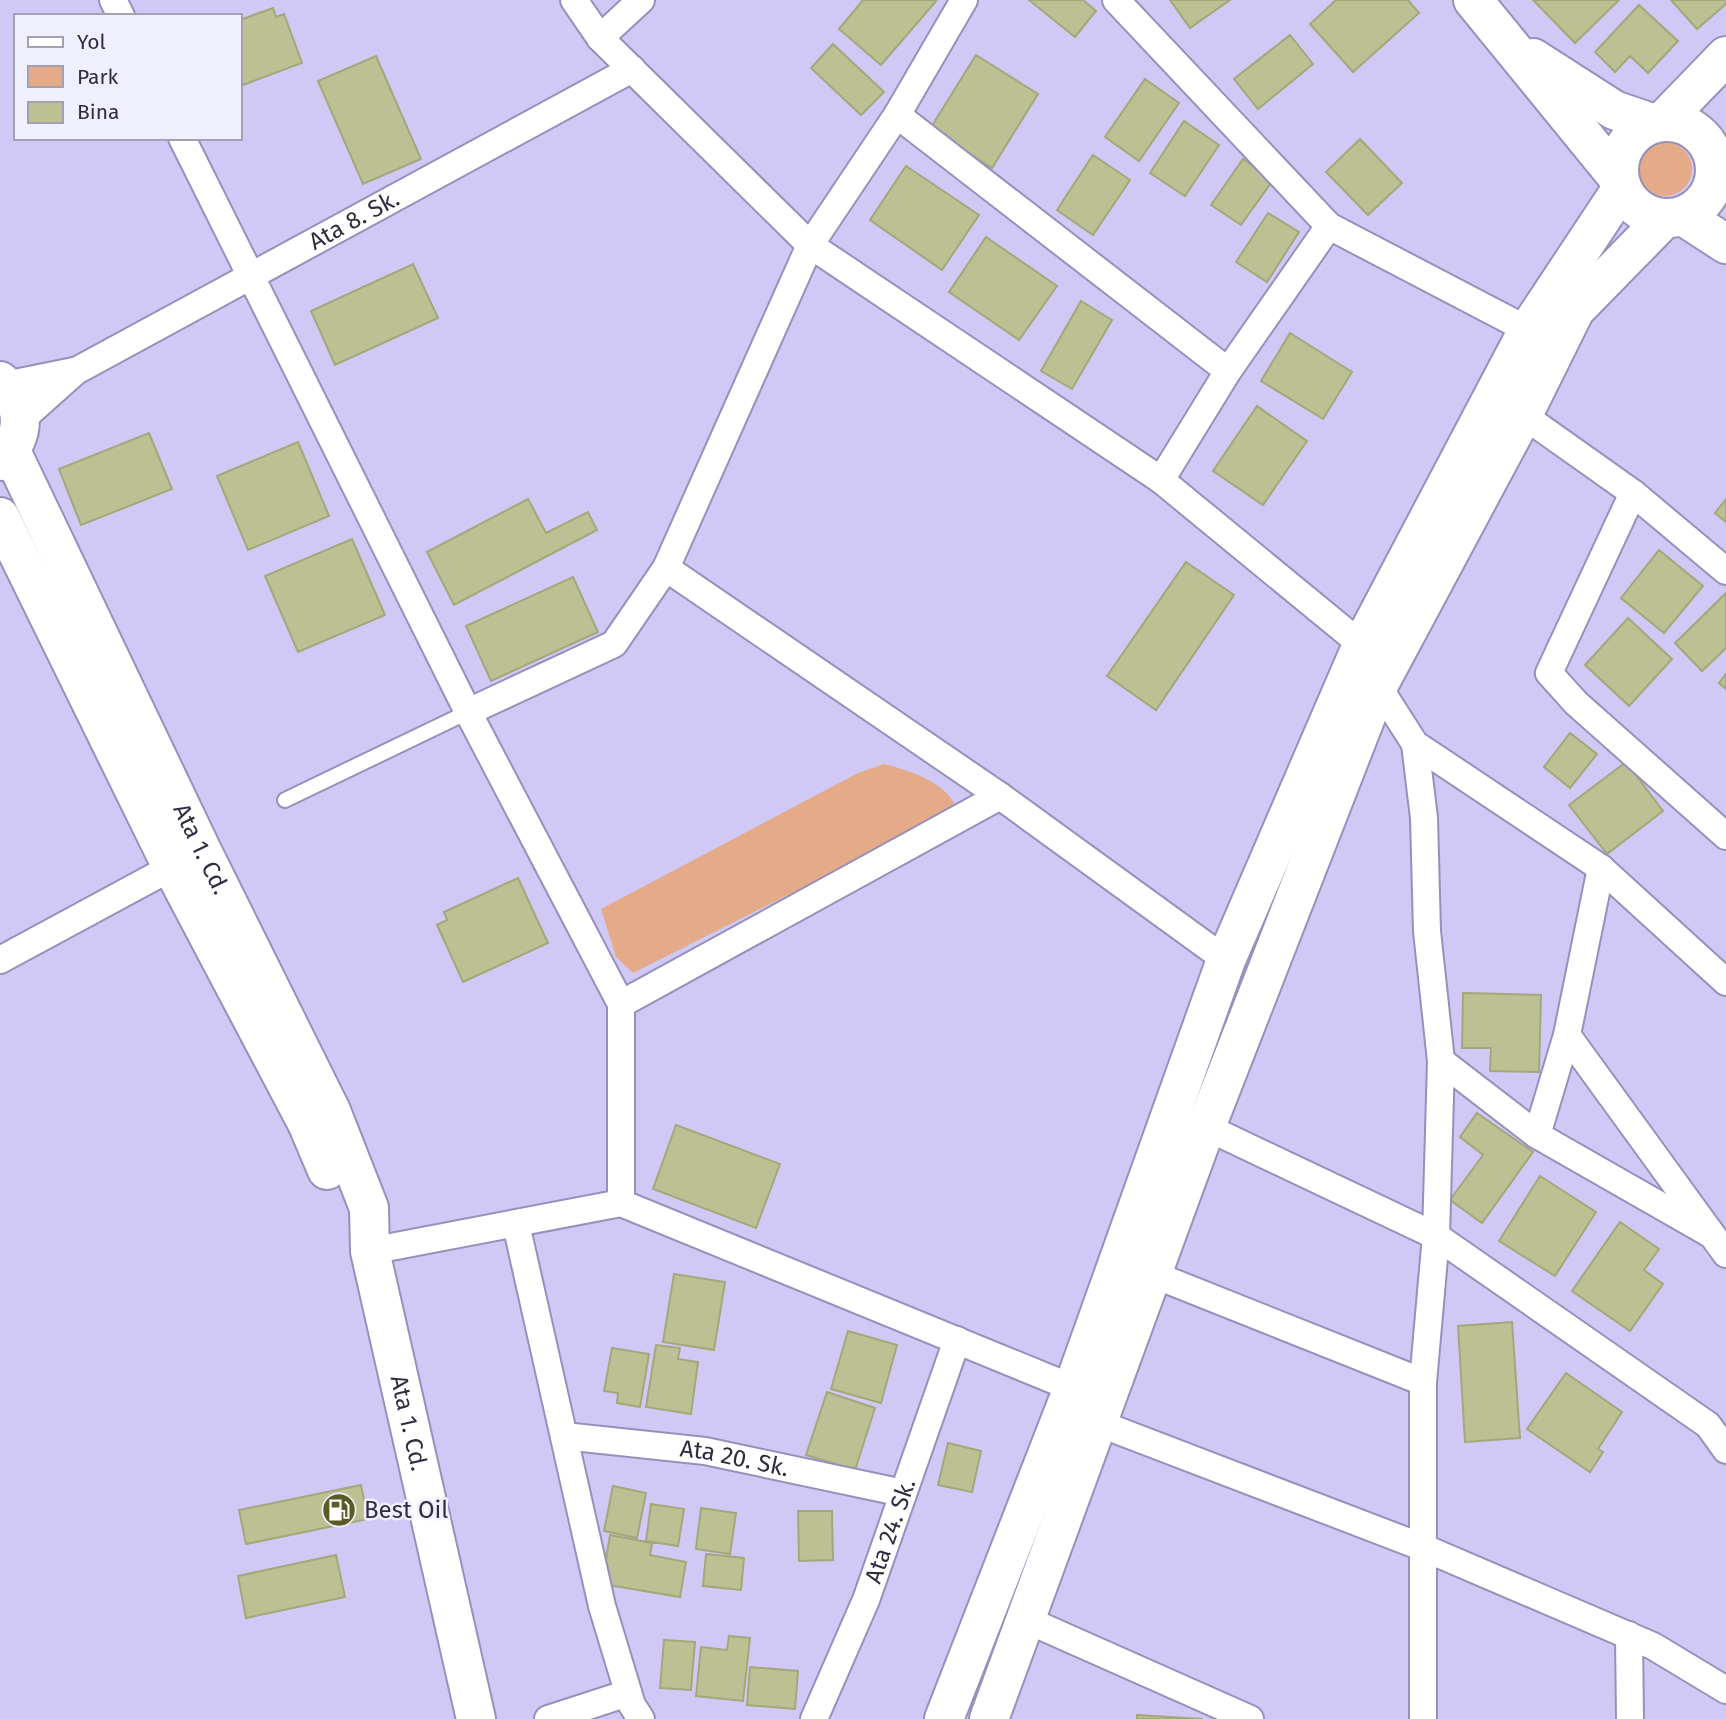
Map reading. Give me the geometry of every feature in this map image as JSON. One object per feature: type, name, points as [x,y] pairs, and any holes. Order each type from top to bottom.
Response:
[{"type":"street","points":[[575,0],[600,37],[810,245],[1161,481],[1362,645]]},
{"type":"street","points":[[600,37],[641,0]]},
{"type":"street","points":[[468,712],[614,644],[666,568],[810,245],[897,115],[964,0]]},
{"type":"street","points":[[1116,0],[1329,226],[1528,330]]},
{"type":"street","points":[[1473,0],[1639,209],[1674,217],[1726,244]]},
{"type":"street","points":[[989,1719],[1206,1127],[1378,687],[1523,415],[1575,310],[1674,217],[1707,198],[1720,158],[1692,128],[1678,122],[1658,122],[1614,110],[1508,42]]},
{"type":"street","points":[[944,1719],[1073,1388],[1226,960],[1362,645],[1528,330],[1620,184],[1622,151],[1634,134],[1658,122],[1726,56]]},
{"type":"street","name":"Ata 8. Sk.","points":[[76,371],[632,69]]},
{"type":"street","points":[[897,115],[1228,371]]},
{"type":"street","points":[[183,140],[468,712],[621,1004],[621,1203]]},
{"type":"street","points":[[1161,481],[1228,371],[1329,226]]},
{"type":"street","points":[[2,383],[76,371]]},
{"type":"street","points":[[11,444],[76,371]]},
{"type":"street","name":"Ata 1. Cd.","points":[[2,383],[18,404],[11,444],[187,859]]},
{"type":"street","points":[[1523,415],[1633,493],[1726,571]]},
{"type":"street","points":[[1633,493],[1549,673],[1576,703],[1726,836]]},
{"type":"street","name":"Ata 1. Cd.","points":[[0,517],[187,859],[331,1111],[369,1208],[370,1251],[476,1719]]},
{"type":"street","points":[[666,568],[1000,796],[1226,960]]},
{"type":"street","points":[[1378,687],[1415,744],[1601,868],[1724,974]]},
{"type":"street","points":[[1415,744],[1424,818],[1427,931],[1441,1061],[1436,1236],[1423,1382],[1423,1719]]},
{"type":"street","points":[[621,1004],[1000,796]]},
{"type":"street","points":[[0,960],[187,859]]},
{"type":"street","points":[[1537,1135],[1567,1035],[1601,868]]},
{"type":"street","points":[[1567,1035],[1719,1244]]},
{"type":"street","points":[[1441,1061],[1537,1135],[1719,1244]]},
{"type":"street","points":[[1206,1127],[1436,1236],[1708,1425],[1726,1450]]},
{"type":"street","points":[[370,1251],[621,1203],[1073,1388]]},
{"type":"street","points":[[516,1224],[602,1606],[628,1693],[641,1719]]},
{"type":"street","points":[[1152,1274],[1423,1382]]},
{"type":"street","name":"Ata 24. Sk.","points":[[814,1719],[866,1600],[957,1340]]},
{"type":"street","points":[[1098,1423],[1422,1547],[1629,1635],[1654,1646],[1726,1690]]},
{"type":"street","name":"Ata 20. Sk.","points":[[564,1436],[705,1451],[902,1493]]},
{"type":"street","points":[[1027,1620],[1239,1717]]},
{"type":"street","points":[[1629,1635],[1630,1719]]},
{"type":"street","points":[[548,1719],[628,1693]]},
{"type":"lane","points":[[285,800],[468,712]]},
{"type":"green space","points":[[1665,142],[1684,150],[1692,169],[1684,188],[1665,196],[1646,188],[1638,169],[1646,150]]},
{"type":"green space","points":[[884,764],[916,774],[937,785],[946,792],[957,810],[633,973],[616,957],[601,909],[858,773]]},
{"type":"building","points":[[863,0],[937,0],[881,65],[839,29]]},
{"type":"building","points":[[1029,0],[1083,0],[1096,11],[1075,37]]},
{"type":"building","points":[[1170,0],[1230,0],[1190,28]]},
{"type":"building","points":[[1336,0],[1408,0],[1419,13],[1353,72],[1310,24]]},
{"type":"building","points":[[1533,0],[1619,0],[1575,43]]},
{"type":"building","points":[[1671,0],[1726,0],[1726,4],[1697,29]]},
{"type":"building","points":[[1639,5],[1678,41],[1648,73],[1630,56],[1615,72],[1595,52]]},
{"type":"building","points":[[273,8],[276,17],[284,14],[302,63],[242,85],[242,19]]},
{"type":"building","points":[[1290,35],[1313,64],[1258,109],[1234,79]]},
{"type":"building","points":[[833,44],[884,92],[861,115],[811,68]]},
{"type":"building","points":[[976,55],[1038,94],[992,168],[930,129]]},
{"type":"building","points":[[376,56],[421,159],[363,184],[318,81]]},
{"type":"building","points":[[1145,79],[1179,103],[1139,161],[1105,137]]},
{"type":"building","points":[[1184,121],[1219,145],[1185,196],[1150,173]]},
{"type":"building","points":[[1360,139],[1402,183],[1368,215],[1326,172]]},
{"type":"building","points":[[1093,155],[1130,180],[1093,235],[1057,210]]},
{"type":"building","points":[[1243,159],[1273,180],[1241,225],[1211,205]]},
{"type":"building","points":[[906,166],[979,215],[942,270],[870,220]]},
{"type":"building","points":[[1268,213],[1299,232],[1267,282],[1236,262]]},
{"type":"building","points":[[986,237],[1057,286],[1019,340],[949,292]]},
{"type":"building","points":[[413,264],[438,318],[335,365],[311,311]]},
{"type":"building","points":[[1081,301],[1112,320],[1072,389],[1041,371]]},
{"type":"building","points":[[1290,333],[1352,372],[1323,419],[1261,381]]},
{"type":"building","points":[[1257,406],[1307,441],[1263,505],[1213,471]]},
{"type":"building","points":[[149,433],[172,489],[81,525],[59,469]]},
{"type":"building","points":[[298,442],[329,516],[248,550],[217,476]]},
{"type":"building","points":[[528,499],[546,533],[588,512],[597,530],[454,605],[427,552]]},
{"type":"building","points":[[1726,499],[1726,522],[1715,513]]},
{"type":"building","points":[[352,539],[385,615],[298,652],[265,576]]},
{"type":"building","points":[[1659,550],[1703,586],[1664,633],[1621,598]]},
{"type":"building","points":[[1186,562],[1234,595],[1156,710],[1107,676]]},
{"type":"building","points":[[573,577],[598,632],[491,681],[466,626]]},
{"type":"building","points":[[1726,593],[1726,648],[1702,671],[1675,643]]},
{"type":"building","points":[[1628,618],[1672,659],[1629,706],[1585,665]]},
{"type":"building","points":[[1726,674],[1726,689],[1719,683]]},
{"type":"building","points":[[1570,733],[1597,754],[1570,788],[1544,767]]},
{"type":"building","points":[[1626,762],[1663,811],[1607,854],[1569,805]]},
{"type":"building","points":[[518,878],[548,943],[463,982],[437,925],[447,920],[444,912]]},
{"type":"building","points":[[1463,993],[1541,995],[1539,1072],[1490,1071],[1491,1048],[1462,1048]]},
{"type":"building","points":[[1477,1113],[1533,1152],[1482,1223],[1450,1200],[1483,1155],[1460,1137]]},
{"type":"building","points":[[676,1125],[780,1164],[756,1228],[653,1189]]},
{"type":"building","points":[[1540,1176],[1596,1212],[1555,1276],[1499,1241]]},
{"type":"building","points":[[1620,1222],[1659,1249],[1644,1270],[1663,1284],[1630,1331],[1572,1291]]},
{"type":"building","points":[[674,1274],[725,1282],[714,1350],[663,1342]]},
{"type":"building","points":[[1512,1322],[1520,1438],[1465,1442],[1458,1326]]},
{"type":"building","points":[[848,1331],[897,1345],[881,1403],[831,1389]]},
{"type":"building","points":[[656,1345],[680,1348],[678,1359],[698,1362],[691,1414],[646,1407]]},
{"type":"building","points":[[612,1348],[649,1354],[640,1407],[617,1403],[618,1393],[604,1391]]},
{"type":"building","points":[[1566,1373],[1622,1412],[1598,1449],[1603,1452],[1590,1472],[1527,1429]]},
{"type":"building","points":[[827,1392],[875,1408],[855,1470],[806,1455]]},
{"type":"building","points":[[948,1443],[981,1451],[972,1492],[938,1485]]},
{"type":"building","points":[[361,1485],[368,1519],[246,1544],[239,1510]]},
{"type":"building","points":[[613,1486],[646,1493],[637,1538],[604,1531]]},
{"type":"building","points":[[651,1504],[684,1509],[678,1546],[646,1541]]},
{"type":"building","points":[[701,1508],[736,1513],[730,1554],[696,1549]]},
{"type":"building","points":[[798,1511],[832,1511],[833,1560],[799,1561]]},
{"type":"building","points":[[610,1535],[652,1543],[650,1555],[686,1562],[680,1597],[602,1584]]},
{"type":"building","points":[[706,1554],[744,1558],[741,1590],[703,1586]]},
{"type":"building","points":[[336,1555],[345,1597],[246,1618],[238,1576]]},
{"type":"building","points":[[729,1636],[750,1638],[743,1701],[696,1696],[701,1647],[727,1650]]},
{"type":"building","points":[[664,1640],[695,1642],[691,1690],[660,1688]]},
{"type":"building","points":[[750,1667],[798,1671],[795,1709],[747,1705]]},
{"type":"building","points":[[1137,1715],[1203,1719],[1137,1719]]},
{"type":"place","name":"Best Oil","points":[[339,1510]]}]
